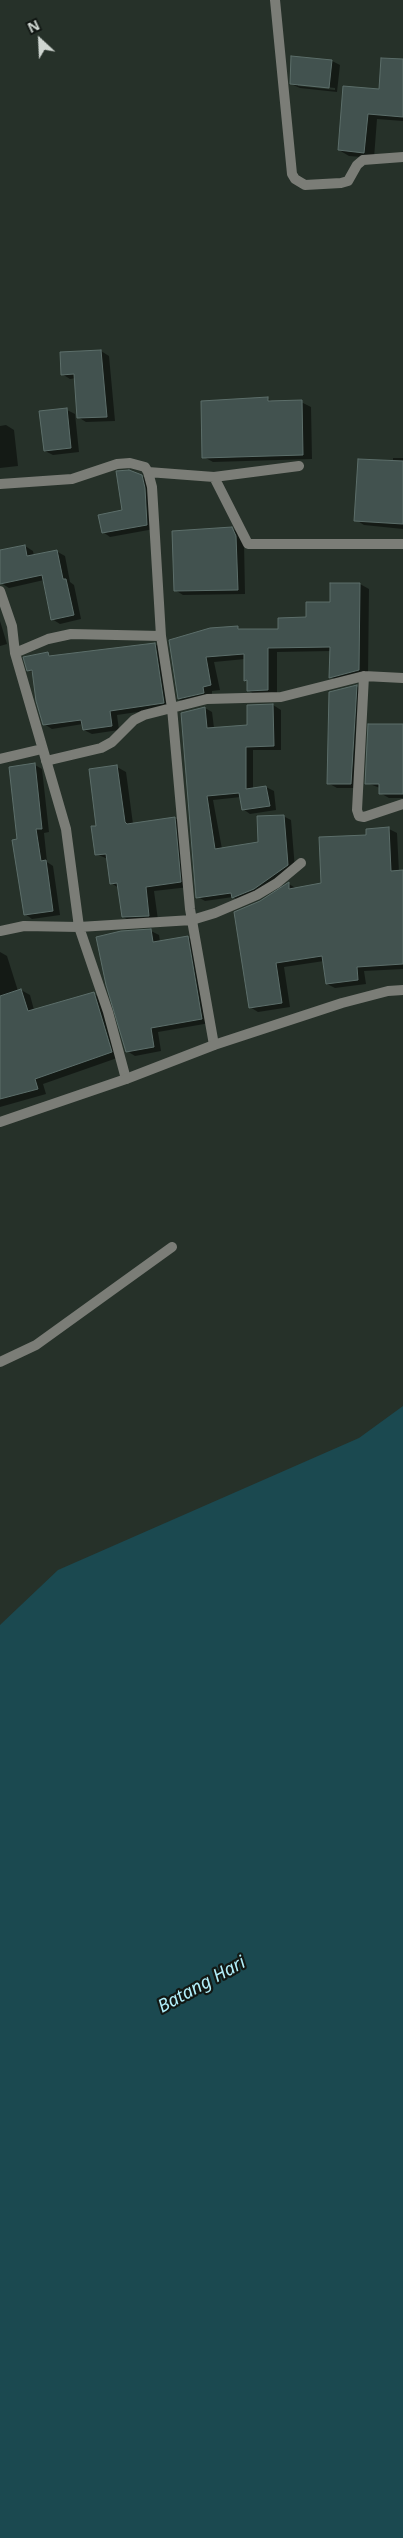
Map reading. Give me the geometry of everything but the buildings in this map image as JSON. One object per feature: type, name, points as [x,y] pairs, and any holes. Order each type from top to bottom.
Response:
[{"type":"street","points":[[275,0],[292,174],[295,179],[305,185],[348,182],[357,165],[363,160],[403,157]]},
{"type":"street","points":[[0,484],[72,479],[117,464],[130,463],[145,467],[148,472],[152,487],[161,636],[172,708],[192,920],[214,1045]]},
{"type":"street","points":[[148,472],[214,477],[299,466]]},
{"type":"street","points":[[214,477],[248,544],[403,544]]},
{"type":"street","points":[[0,591],[12,626],[15,653],[66,829],[79,927],[108,1012],[126,1079]]},
{"type":"street","points":[[15,653],[48,639],[70,634],[161,636]]},
{"type":"street","points":[[364,676],[357,810],[359,816],[364,817],[403,804]]},
{"type":"street","points":[[46,761],[101,748],[112,742],[134,720],[144,714],[207,699],[281,698],[364,676],[403,678]]},
{"type":"street","points":[[0,759],[42,749]]},
{"type":"street","points":[[0,931],[24,926],[79,927],[192,920],[215,913],[257,895],[277,883],[301,863]]},
{"type":"street","points":[[0,1122],[126,1079],[214,1045],[342,1003],[388,991],[403,990]]},
{"type":"street","points":[[0,1362],[36,1345],[172,1247]]},
{"type":"water","name":"Batang Hari","points":[[403,1406],[403,2538],[0,2538],[0,1625],[58,1570],[359,1438]]}]
